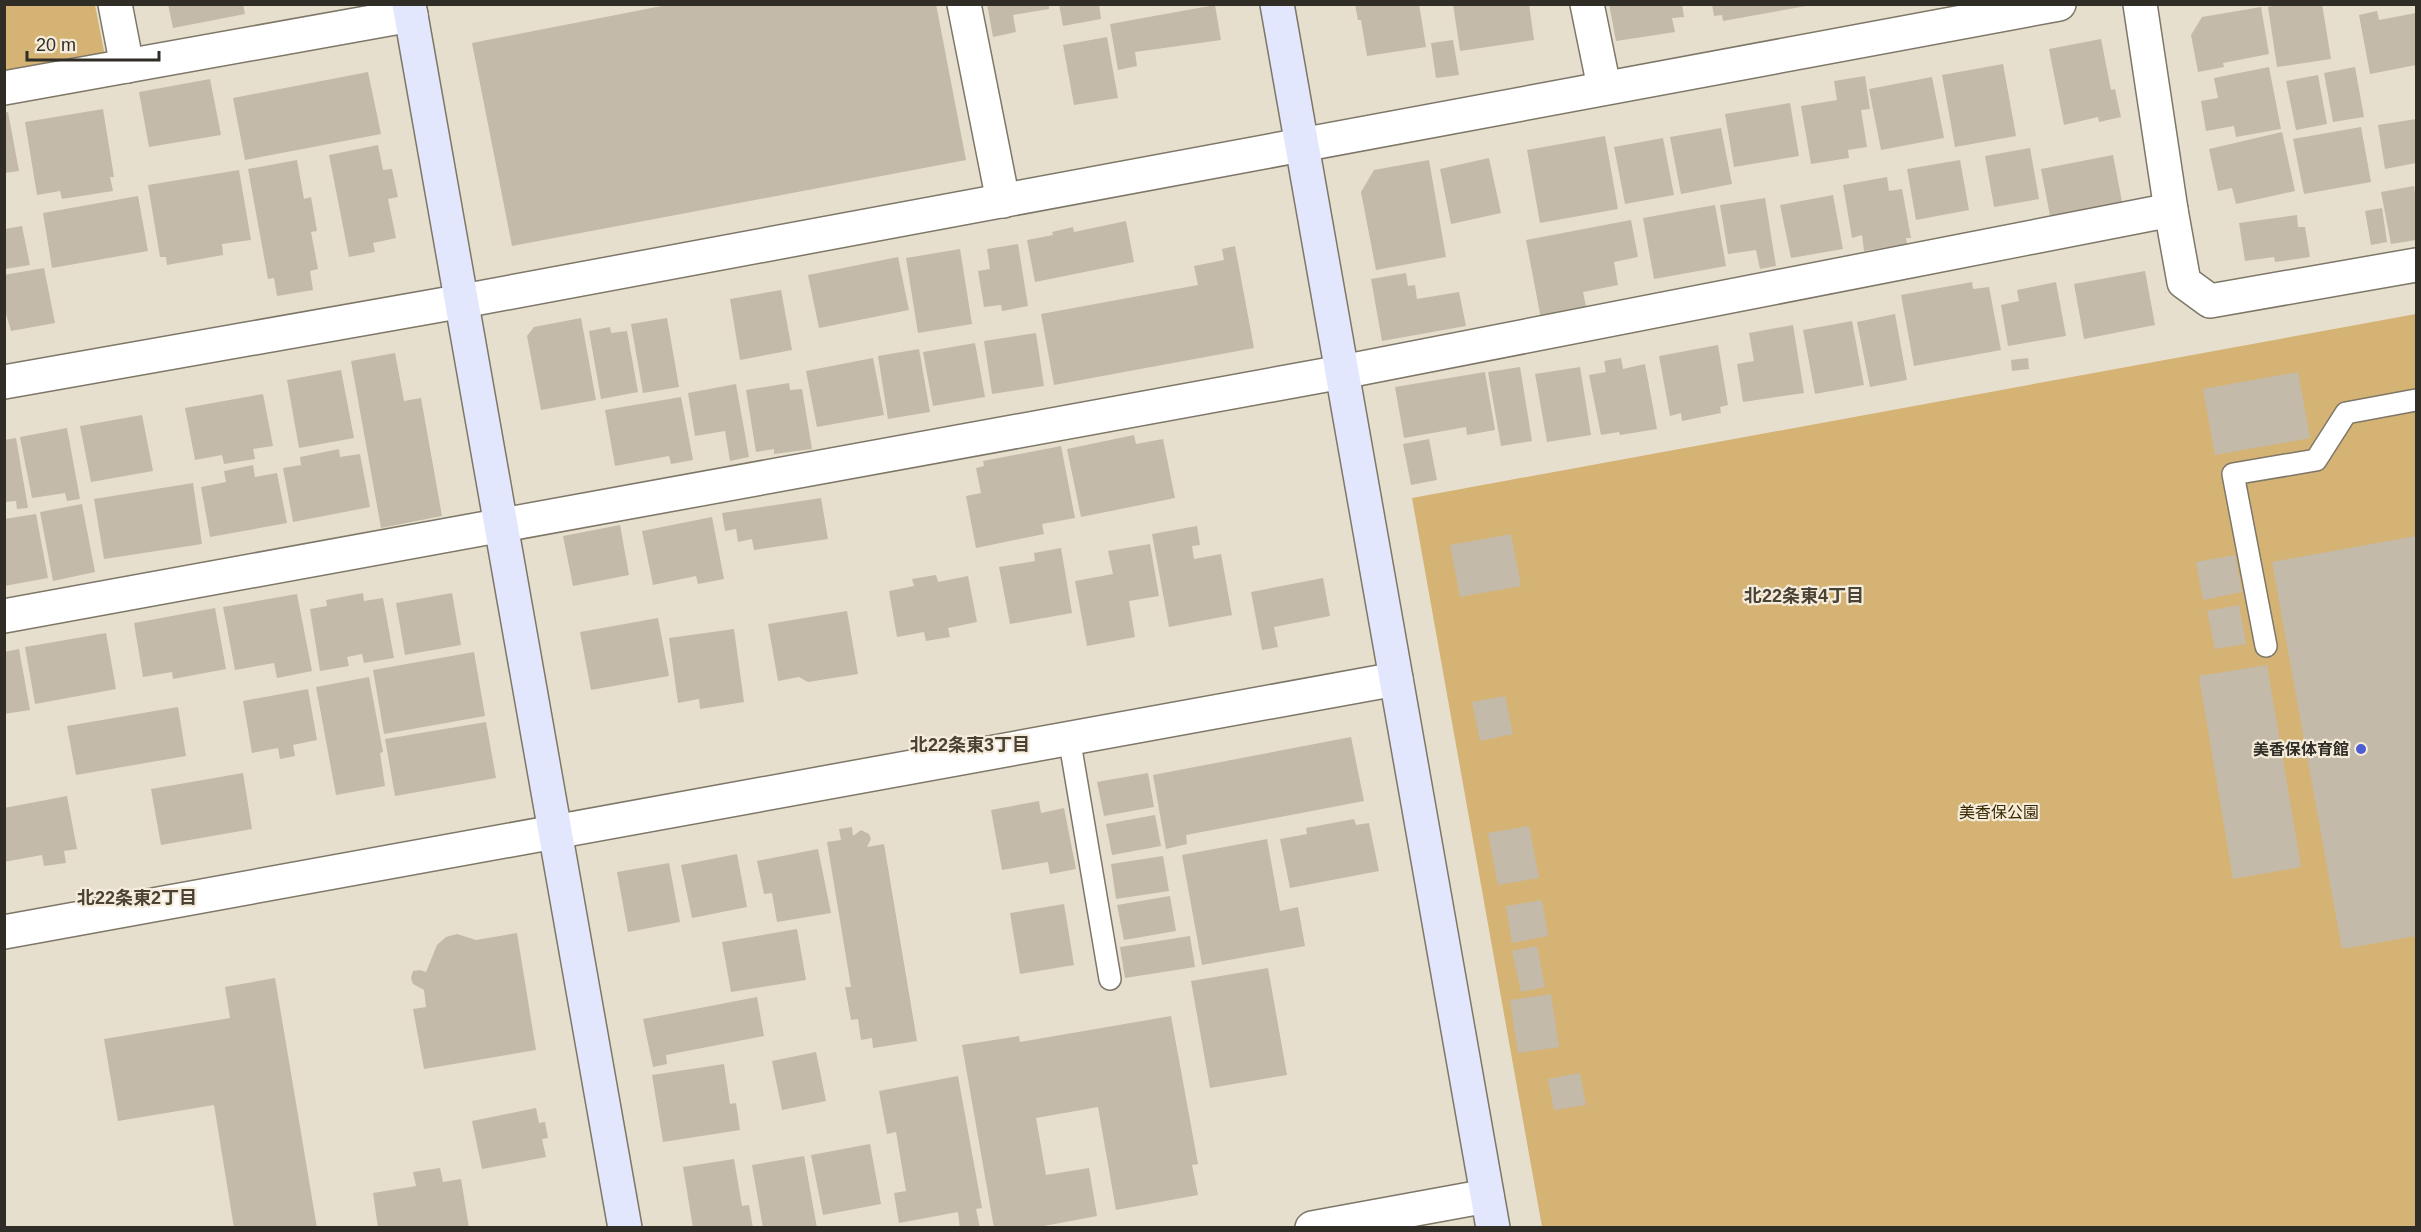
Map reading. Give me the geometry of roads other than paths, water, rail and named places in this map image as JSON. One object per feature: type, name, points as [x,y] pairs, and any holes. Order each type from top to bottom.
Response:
[{"type":"street","points":[[115,4],[127,66]]},
{"type":"street","points":[[964,4],[1003,201]]},
{"type":"street","points":[[1277,4],[1490,1212],[1312,1227]]},
{"type":"street","points":[[1587,4],[1604,87]]},
{"type":"street","points":[[4,382],[463,301],[2059,4]]},
{"type":"street","points":[[2140,4],[2184,282],[2210,301],[2416,265]]},
{"type":"street","points":[[4,88],[410,10],[625,1227]]},
{"type":"street","points":[[4,616],[1342,372],[2171,210]]},
{"type":"street","points":[[4,932],[1396,679]]},
{"type":"lane","points":[[2266,646],[2233,474],[2316,460],[2346,413],[2416,400]]},
{"type":"lane","points":[[1069,737],[1110,979]]},
{"type":"place","name":"美香保体育館","points":[[2361,749]]},
{"type":"district","name":"北22条東4丁目","points":[[1804,596]]},
{"type":"district","name":"北22条東3丁目","points":[[970,745]]},
{"type":"district","name":"北22条東2丁目","points":[[137,898]]},
{"type":"park label","name":"美香保公園","points":[[1999,812]]}]
